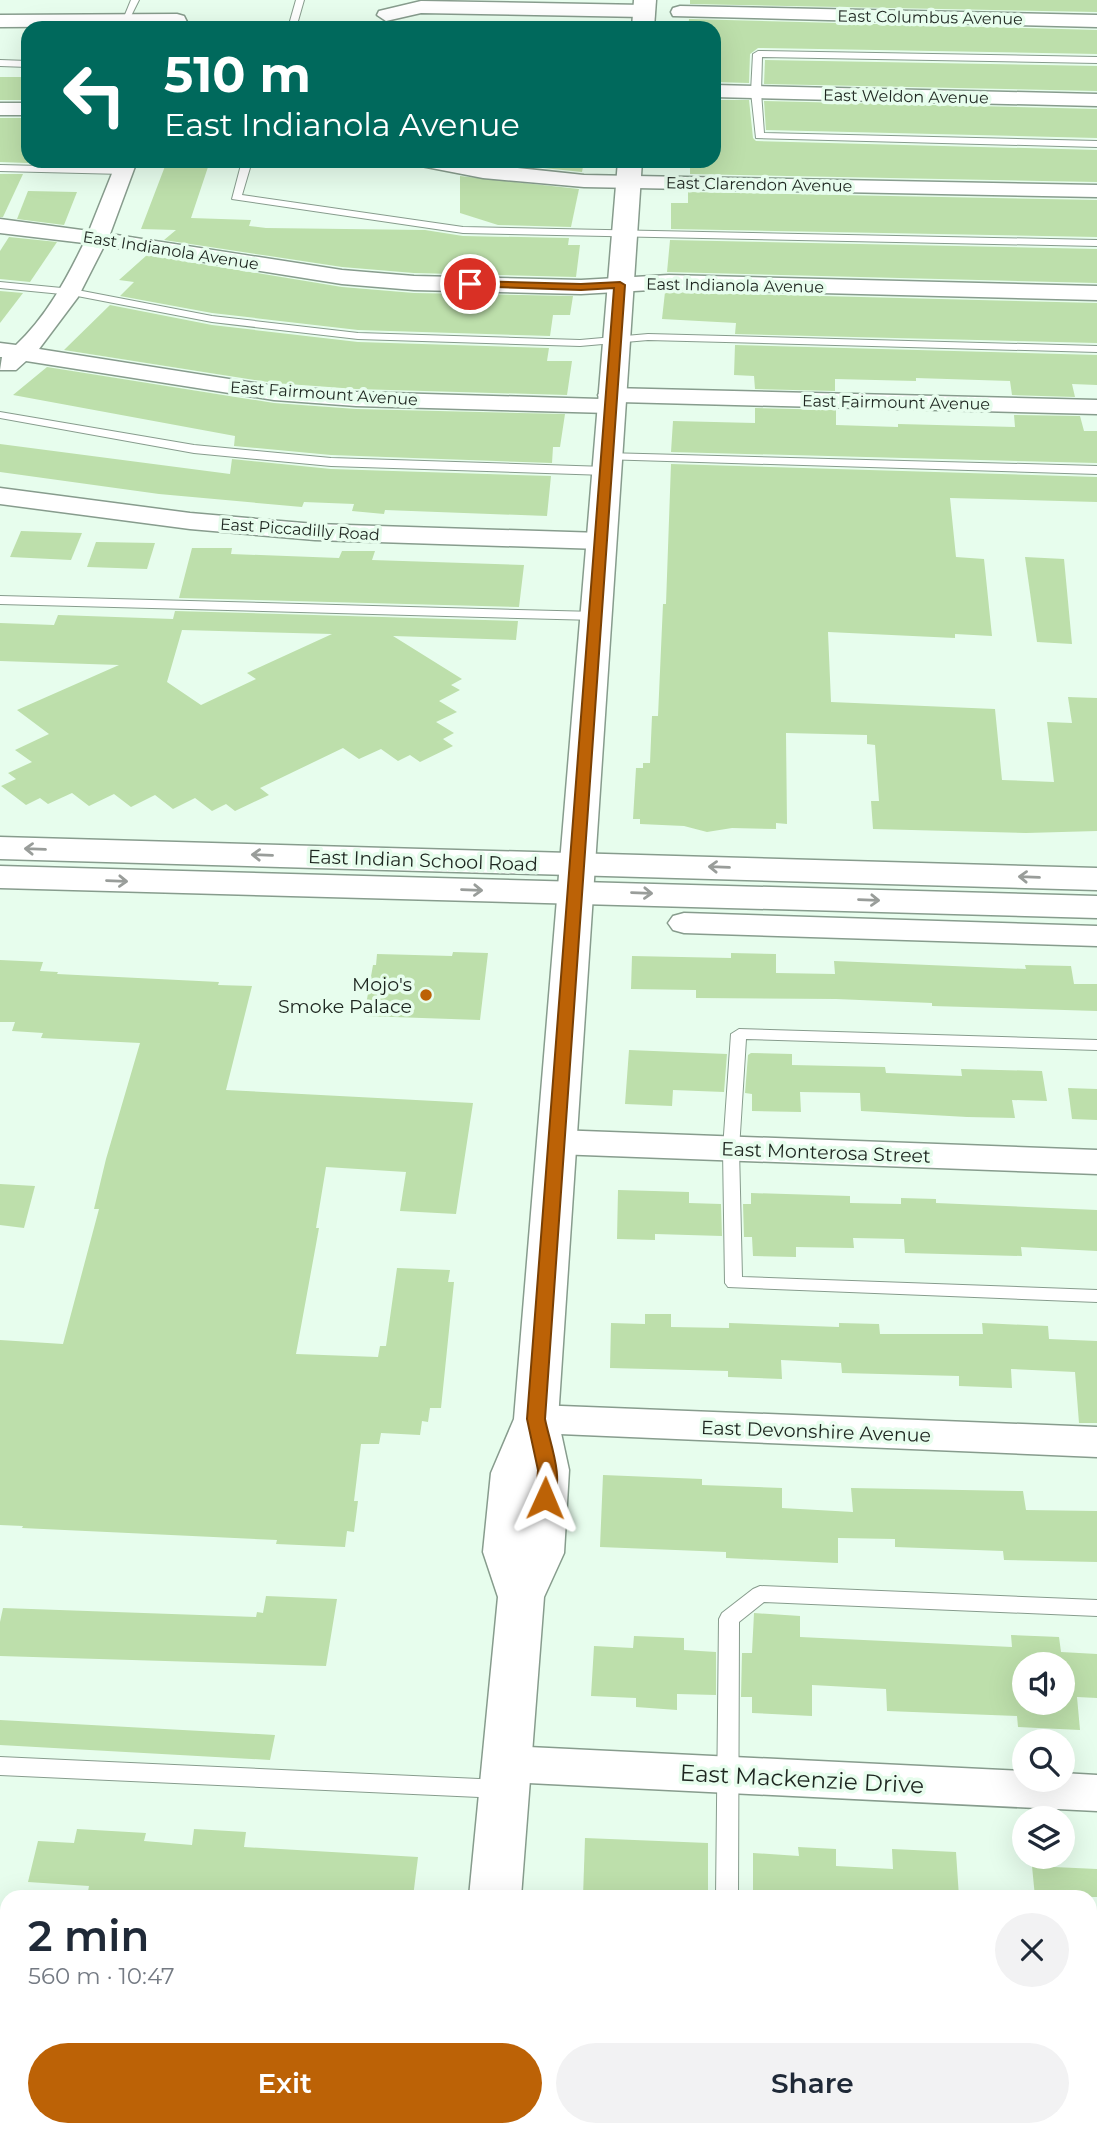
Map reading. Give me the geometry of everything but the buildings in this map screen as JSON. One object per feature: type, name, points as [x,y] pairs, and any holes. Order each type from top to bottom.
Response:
[{"type":"street","points":[[10,21],[31,0]]},
{"type":"street","points":[[386,15],[421,7],[644,13]]},
{"type":"street","name":"East Columbus Avenue","points":[[680,12],[1097,21]]},
{"type":"street","points":[[10,21],[166,21]]},
{"type":"street","name":"East Weldon Avenue","points":[[721,92],[1097,100]]},
{"type":"street","points":[[0,108],[21,109]]},
{"type":"street","points":[[0,371],[11,352],[52,322],[72,292],[124,168]]},
{"type":"street","name":"East Clarendon Avenue","points":[[453,168],[512,176],[629,171],[1097,191]]},
{"type":"street","points":[[496,1890],[521,1597],[541,1553],[547,1470],[536,1419],[574,878],[629,171]]},
{"type":"street","name":"East Indianola Avenue","points":[[0,226],[96,238],[342,277],[414,283],[581,287],[683,282],[1097,293]]},
{"type":"street","name":"East Fairmount Avenue","points":[[11,352],[274,393],[356,399],[1097,407]]},
{"type":"street","name":"East Piccadilly Road","points":[[0,496],[190,522],[292,531],[601,541]]},
{"type":"street","name":"East Indian School Road","points":[[0,848],[574,878],[726,910],[1097,936]]},
{"type":"street","name":"East Indian School Road","points":[[0,877],[1097,879]]},
{"type":"street","name":"East Indian School Road","points":[[684,923],[726,910],[1097,907]]},
{"type":"street","name":"East Monterosa Street","points":[[556,1142],[1097,1162]]},
{"type":"street","name":"East Devonshire Avenue","points":[[536,1419],[1097,1442]]},
{"type":"street","name":"East Mackenzie Drive","points":[[505,1777],[729,1777],[1097,1793]]},
{"type":"lane","points":[[125,20],[135,0]]},
{"type":"lane","points":[[294,21],[300,0]]},
{"type":"lane","points":[[1097,60],[758,54],[756,92],[759,136],[1097,144]]},
{"type":"lane","points":[[0,63],[21,64]]},
{"type":"lane","points":[[0,168],[21,168]]},
{"type":"lane","points":[[245,168],[236,197],[463,230],[625,231],[1097,243]]},
{"type":"lane","points":[[0,285],[72,292],[212,319],[358,336],[580,343],[648,337],[1097,349]]},
{"type":"lane","points":[[0,415],[194,449],[331,462],[1097,470]]},
{"type":"lane","points":[[0,600],[596,616]]},
{"type":"lane","points":[[1097,1045],[739,1034],[731,1149],[734,1283],[1097,1296]]},
{"type":"lane","points":[[727,1890],[729,1619],[760,1594],[1097,1608]]},
{"type":"lane","points":[[0,1766],[505,1777]]},
{"type":"place","name":"Mojo's Smoke Palace","points":[[426,995]]},
{"type":"route","points":[[470,284],[581,287],[620,285],[577,837],[536,1419],[547,1470],[545,1498]]}]
